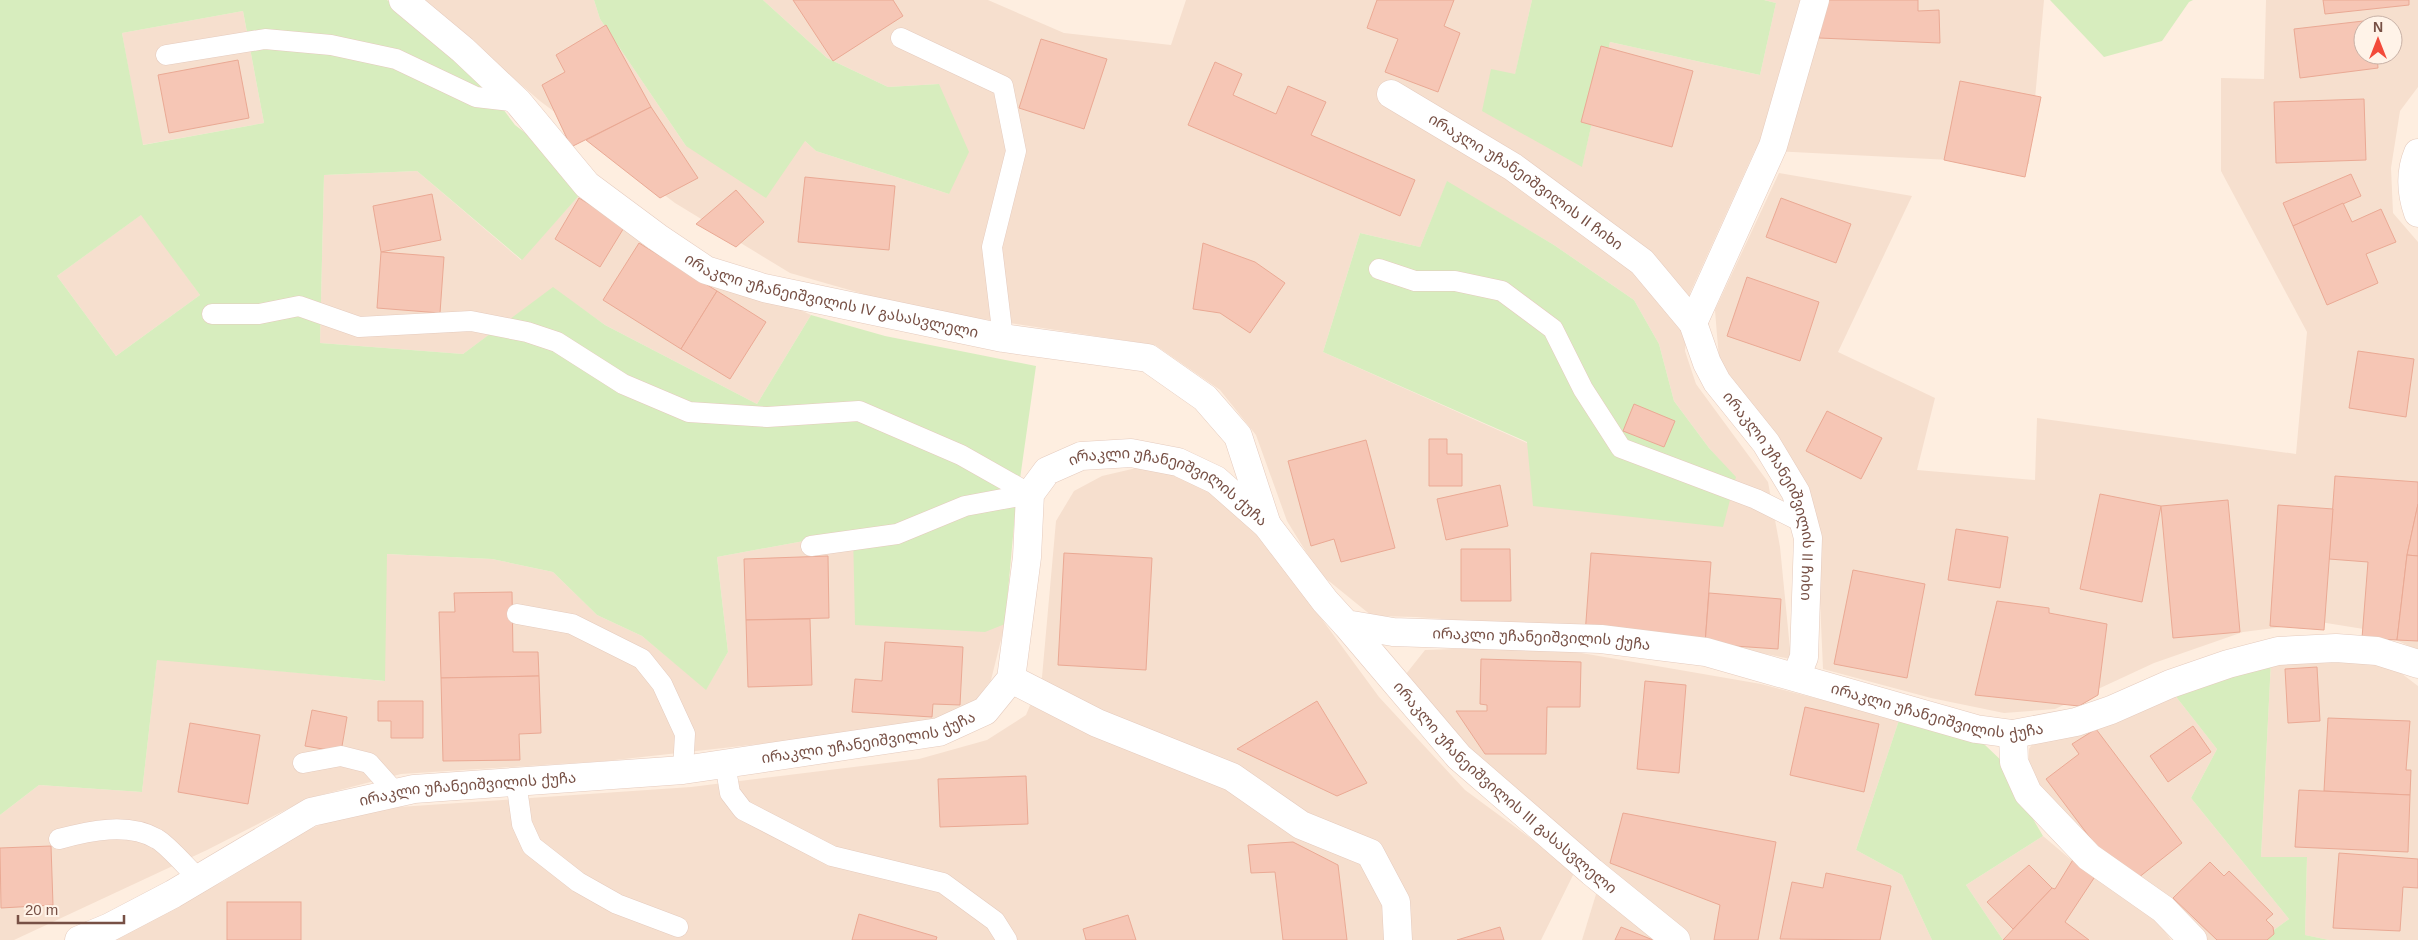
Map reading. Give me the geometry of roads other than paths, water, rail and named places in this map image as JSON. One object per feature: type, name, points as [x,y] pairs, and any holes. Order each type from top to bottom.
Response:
[{"type":"street","name":"ირაკლი უჩანეიშვილის IV გასასვლელი","points":[[403,0],[463,50],[518,102],[587,185],[657,237],[706,270],[764,288],[1003,338],[1148,358],[1204,398],[1238,436],[1267,525]]},
{"type":"street","points":[[1693,324],[1773,146],[1814,0]]},
{"type":"street","name":"ირაკლი უჩანეიშვილის II ჩიხი","points":[[1391,94],[1513,167],[1642,262],[1693,324],[1707,363],[1717,382],[1766,443],[1796,493],[1808,538],[1804,657],[1796,677]]},
{"type":"street","points":[[2418,153],[2411,180],[2414,203],[2418,213]]},
{"type":"street","name":"ირაკლი უჩანეიშვილის ქუჩა","points":[[1030,494],[1047,471],[1081,456],[1131,453],[1178,462],[1216,480],[1267,525],[1346,624],[1393,632],[1620,642],[1706,652],[1976,729],[2013,734],[2076,722],[2111,710],[2170,684],[2228,664],[2278,651],[2336,648],[2377,651],[2418,664]]},
{"type":"street","points":[[1030,494],[1027,558],[1011,679],[1097,723],[1232,777],[1301,824],[1370,853],[1396,902],[1398,940]]},
{"type":"street","name":"ირაკლი უჩანეიშვილის III გასასვლელი","points":[[1346,624],[1459,757],[1592,872],[1676,940]]},
{"type":"street","name":"ირაკლი უჩანეიშვილის ქუჩა","points":[[78,940],[110,927],[199,879],[311,812],[395,792],[516,781],[683,770],[940,732],[984,711],[1011,679]]},
{"type":"street","points":[[2013,734],[2014,762],[2028,793],[2089,857],[2163,910],[2193,940]]},
{"type":"lane","points":[[902,38],[1003,86],[1016,151],[992,247],[1003,338]]},
{"type":"lane","points":[[166,55],[265,39],[331,45],[396,59],[476,97],[518,102]]},
{"type":"lane","points":[[1378,269],[1415,281],[1455,281],[1502,291],[1553,329],[1583,389],[1621,448],[1756,498],[1804,523]]},
{"type":"lane","points":[[212,314],[259,314],[299,306],[359,327],[471,320],[527,332],[557,342],[623,384],[689,412],[767,417],[859,411],[961,455],[1030,494]]},
{"type":"lane","points":[[811,546],[897,534],[965,506],[1030,494]]},
{"type":"lane","points":[[517,614],[572,624],[642,660],[662,684],[684,734],[683,770]]},
{"type":"lane","points":[[303,763],[341,756],[369,763],[395,792]]},
{"type":"lane","points":[[725,763],[730,793],[743,810],[832,856],[943,883],[995,921],[1007,940]]},
{"type":"lane","points":[[516,781],[522,824],[532,846],[578,882],[617,904],[678,926]]},
{"type":"lane","points":[[59,839],[94,830],[129,830],[158,839],[199,879]]}]
